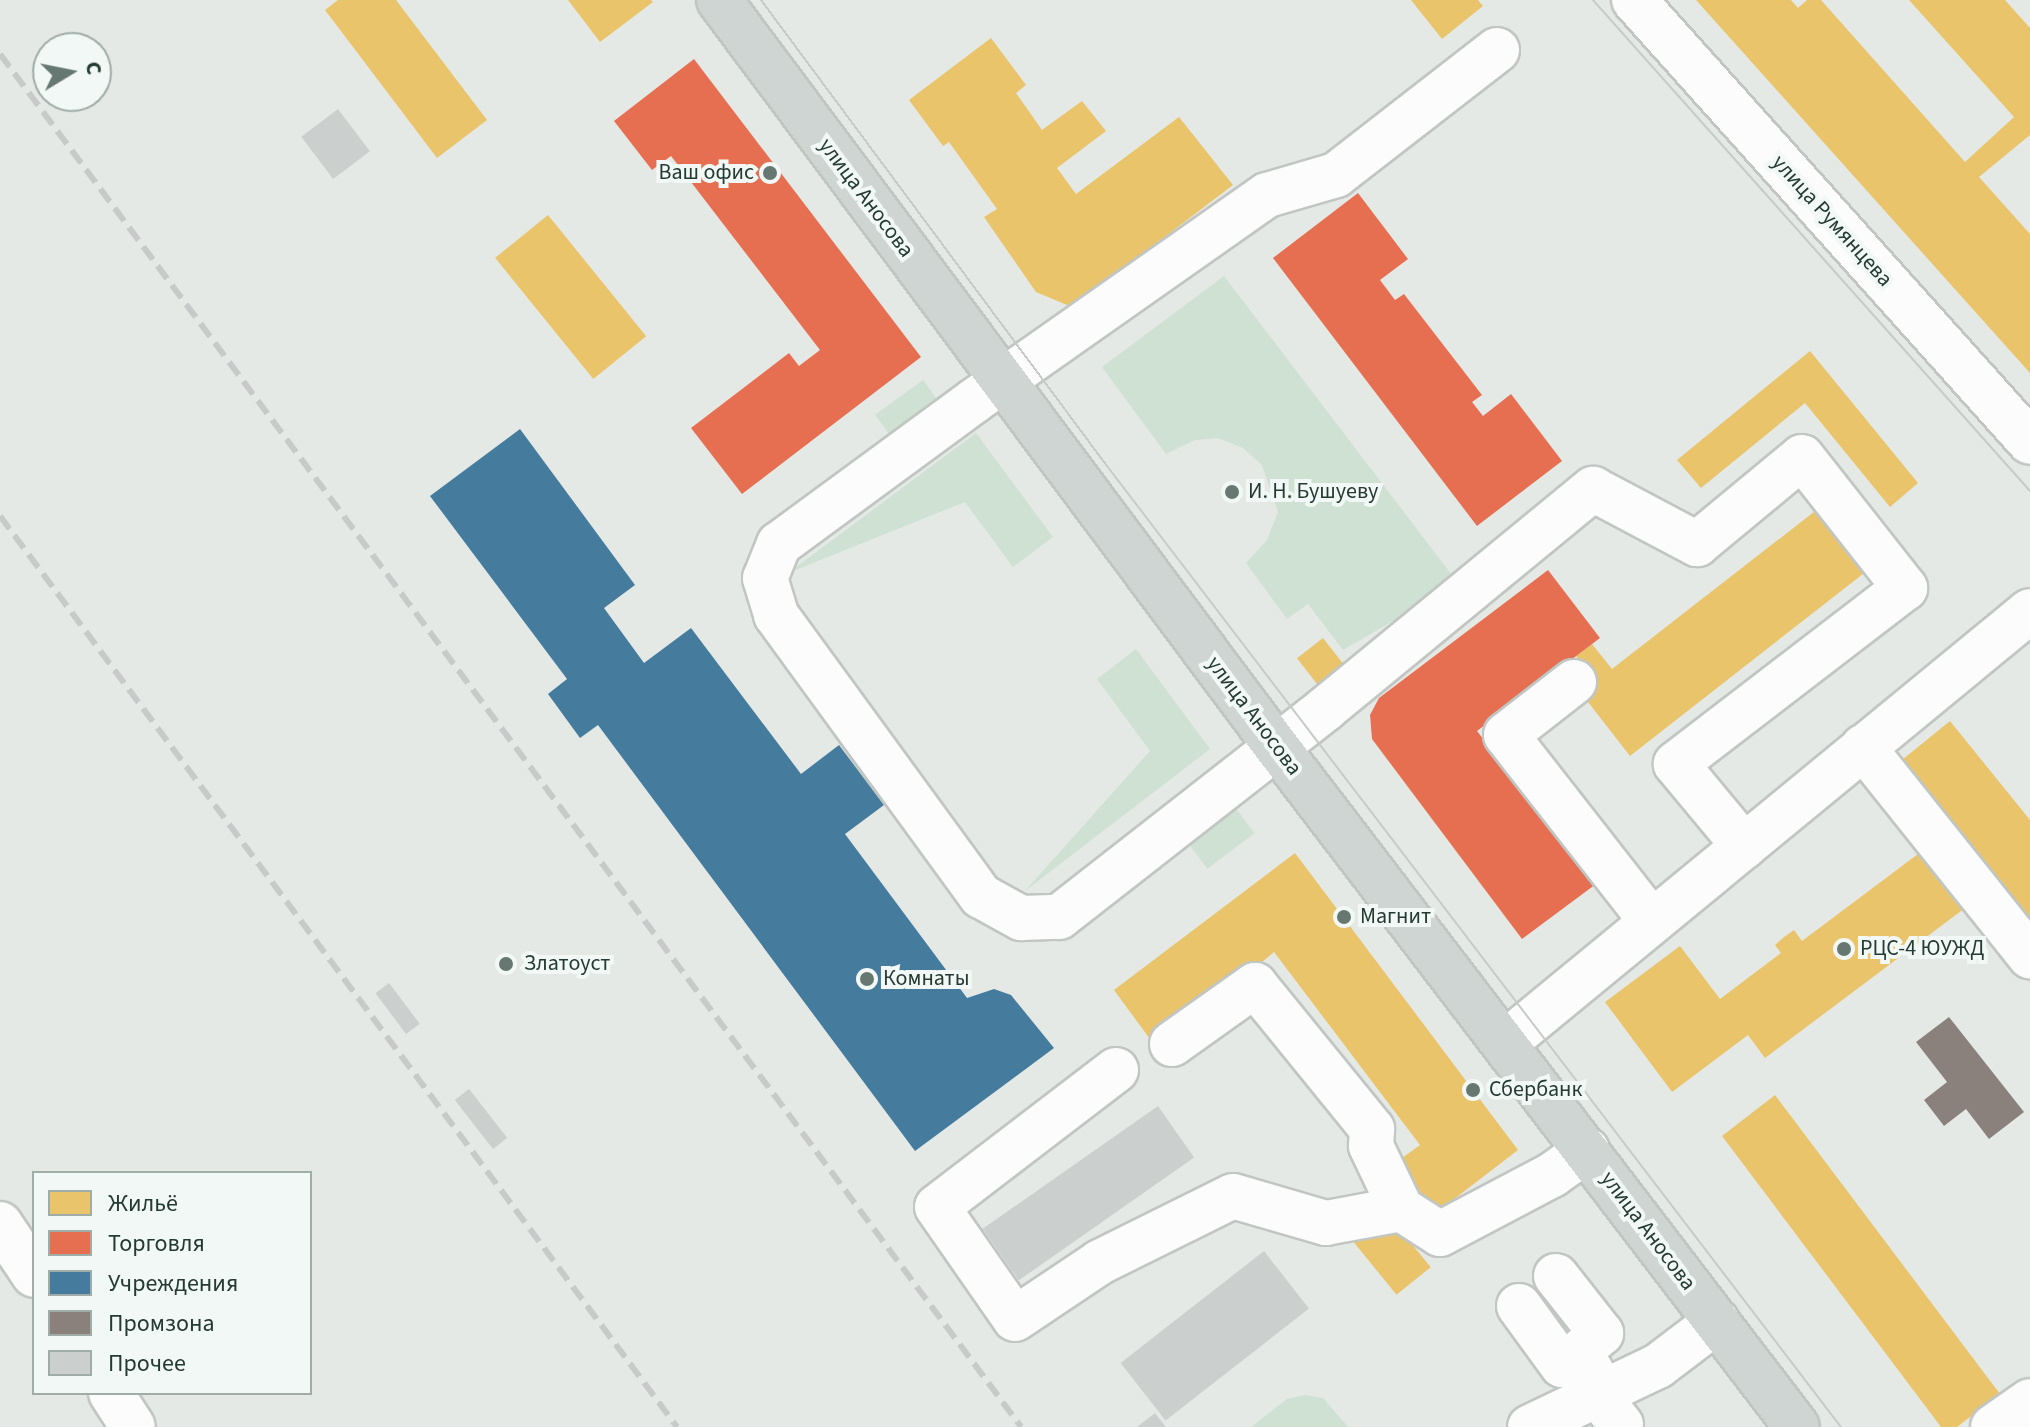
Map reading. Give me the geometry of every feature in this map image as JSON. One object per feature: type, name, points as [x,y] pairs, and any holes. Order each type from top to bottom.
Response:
[{"type":"main road","name":"улица Аносова","points":[[719,0],[1276,746],[1506,1042],[1797,1427]]},
{"type":"street","name":"улица Румянцева","points":[[1634,0],[2030,442]]},
{"type":"street","points":[[1497,50],[1336,175],[1267,195],[1002,381],[779,544],[765,578],[776,615],[981,896],[1021,918],[1059,917],[1593,489],[1697,544],[1802,457],[1905,588],[1676,764],[1744,846]]},
{"type":"street","points":[[1506,1042],[2030,611]]},
{"type":"street","points":[[1574,682],[1506,735],[1652,922]]},
{"type":"street","points":[[1863,747],[2030,956]]},
{"type":"street","points":[[1172,1044],[1255,985],[1372,1129],[1371,1146],[1401,1209],[1440,1234],[1552,1175],[1587,1150]]},
{"type":"street","points":[[1116,1070],[937,1207],[1015,1319],[1100,1262],[1233,1196],[1326,1223],[1401,1209]]},
{"type":"street","points":[[0,1224],[32,1272]]},
{"type":"street","points":[[1519,1306],[1562,1365],[1579,1353],[1601,1333],[1556,1276]]},
{"type":"street","points":[[1530,1427],[1622,1418],[1658,1366],[1717,1321]]},
{"type":"street","points":[[1579,1353],[1622,1418]]},
{"type":"street","points":[[112,1395],[133,1427]]},
{"type":"street","points":[[1993,1427],[2030,1401]]},
{"type":"green space","points":[[1224,276],[1458,583],[1343,650],[1308,604],[1287,619],[1246,563],[1267,540],[1278,512],[1262,465],[1243,448],[1218,438],[1195,440],[1166,454],[1102,367]]},
{"type":"green space","points":[[923,380],[940,403],[892,438],[875,415]]},
{"type":"green space","points":[[976,433],[1053,537],[1013,567],[965,502],[788,573]]},
{"type":"green space","points":[[1136,649],[1210,749],[1025,891],[1150,751],[1097,679]]},
{"type":"green space","points":[[1234,806],[1254,833],[1207,869],[1187,842]]},
{"type":"green space","points":[[1305,1395],[1323,1398],[1348,1427],[1251,1427],[1287,1399]]},
{"type":"building: Жильё","points":[[338,0],[396,0],[487,120],[437,158],[325,10]]},
{"type":"building: Жильё","points":[[568,0],[651,0],[653,2],[600,42]]},
{"type":"building: Жильё","points":[[1411,0],[1478,0],[1483,6],[1442,39]]},
{"type":"building: Жильё","points":[[1696,0],[1791,0],[1798,8],[1807,0],[1821,0],[1965,162],[2014,117],[1909,0],[2005,0],[2030,28],[2030,135],[1979,177],[2030,234],[2030,373]]},
{"type":"building: Жильё","points":[[991,38],[1026,85],[1016,93],[1042,130],[1082,101],[1106,131],[1057,168],[1076,194],[1179,117],[1233,185],[1086,297],[1067,305],[1036,292],[984,217],[997,209],[949,142],[943,146],[909,100]]},
{"type":"building: Жильё","points":[[548,215],[646,336],[593,379],[495,258]]},
{"type":"building: Жильё","points":[[1810,351],[1918,483],[1890,507],[1805,403],[1701,488],[1677,460]]},
{"type":"building: Жильё","points":[[1819,508],[1868,570],[1630,756],[1581,693],[1596,681],[1576,656],[1592,644],[1612,669]]},
{"type":"building: Жильё","points":[[1323,638],[1353,677],[1327,697],[1297,658]]},
{"type":"building: Жильё","points":[[1950,721],[2030,820],[2030,929],[1969,905],[1765,1058],[1748,1035],[1672,1092],[1605,1002],[1680,946],[1720,999],[1781,953],[1775,945],[1784,937],[1794,930],[1802,941],[1926,848],[1897,764]]},
{"type":"building: Жильё","points":[[1295,853],[1518,1150],[1436,1213],[1398,1161],[1420,1145],[1274,952],[1158,1050],[1114,990]]},
{"type":"building: Жильё","points":[[1775,1095],[2000,1394],[1957,1427],[1941,1427],[1722,1136]]},
{"type":"building: Жильё","points":[[1386,1212],[1431,1267],[1396,1295],[1352,1240]]},
{"type":"building: Торговля","points":[[694,59],[921,357],[742,494],[691,428],[789,353],[799,366],[820,350],[671,156],[652,170],[614,121]]},
{"type":"building: Торговля","points":[[1358,193],[1408,259],[1380,280],[1395,300],[1404,294],[1482,395],[1472,402],[1483,416],[1511,394],[1562,461],[1477,526],[1273,258]]},
{"type":"building: Торговля","points":[[1548,570],[1600,638],[1477,731],[1596,884],[1522,939],[1372,739],[1370,715],[1379,698]]},
{"type":"building: Учреждения","points":[[520,429],[635,585],[604,608],[644,663],[691,628],[801,774],[839,745],[884,805],[845,834],[967,998],[994,989],[1011,995],[1054,1048],[915,1151],[598,725],[580,738],[548,694],[567,679],[430,496]]},
{"type":"building: Промзона","points":[[1949,1017],[2024,1112],[1989,1139],[1966,1109],[1944,1126],[1924,1100],[1947,1082],[1916,1042]]},
{"type":"building: Прочее","points":[[338,109],[370,151],[333,179],[301,137]]},
{"type":"building: Прочее","points":[[389,983],[420,1024],[406,1034],[375,993]]},
{"type":"building: Прочее","points":[[469,1089],[507,1138],[493,1149],[455,1100]]},
{"type":"building: Прочее","points":[[1158,1106],[1194,1158],[1019,1280],[983,1229]]},
{"type":"building: Прочее","points":[[1264,1251],[1309,1309],[1166,1421],[1121,1363]]},
{"type":"building: Прочее","points":[[1155,1413],[1166,1427],[1137,1427]]},
{"type":"tram line","points":[[761,0],[1107,466],[1841,1427]]},
{"type":"tram line","points":[[1593,0],[2030,491]]},
{"type":"railway","points":[[0,54],[1021,1427]]},
{"type":"railway","points":[[0,516],[677,1427]]},
{"type":"place","name":"Ваш офис","points":[[770,173]]},
{"type":"place","name":"И. Н. Бушуеву","points":[[1232,492]]},
{"type":"place","name":"Магнит","points":[[1344,917]]},
{"type":"place","name":"РЦС-4 ЮУЖД","points":[[1844,949]]},
{"type":"place","name":"Златоуст","points":[[506,964]]},
{"type":"place","name":"Комнаты","points":[[867,979]]},
{"type":"place","name":"Сбербанк","points":[[1473,1090]]}]
